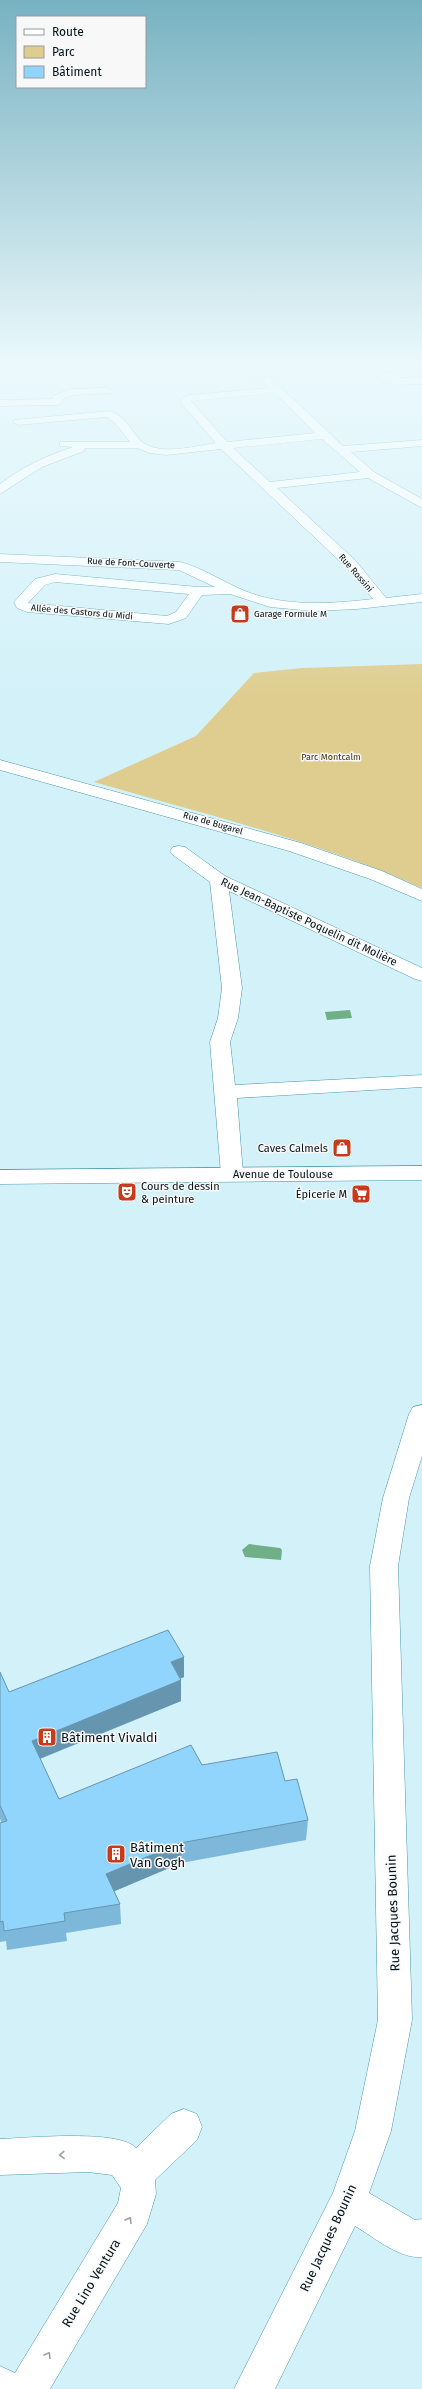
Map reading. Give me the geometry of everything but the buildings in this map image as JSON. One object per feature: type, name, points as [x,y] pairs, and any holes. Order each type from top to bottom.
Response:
[{"type":"street","points":[[0,490],[16,477]]},
{"type":"street","name":"Rue Rossini","points":[[258,477],[351,564],[382,602]]},
{"type":"street","points":[[267,486],[340,477]]},
{"type":"street","points":[[376,477],[422,504]]},
{"type":"street","name":"Rue de Font-Couverte","points":[[0,558],[180,566],[204,573],[233,590],[256,598],[298,607],[335,608],[422,598]]},
{"type":"street","name":"Allée des Castors du Midi","points":[[198,591],[181,615],[169,620],[27,608],[22,605],[21,602],[40,582],[55,578],[198,591],[233,590]]},
{"type":"street","name":"Rue de Bugarel","points":[[0,765],[295,846],[356,868],[422,896]]},
{"type":"street","name":"Rue Jean-Baptiste Poquelin dit Molière","points":[[179,851],[219,880],[422,975]]},
{"type":"street","points":[[219,880],[232,988],[228,1018],[220,1042],[226,1092],[232,1174]]},
{"type":"street","points":[[226,1092],[422,1081]]},
{"type":"street","name":"Avenue de Toulouse","points":[[0,1177],[422,1173]]},
{"type":"street","name":"Rue Jacques Bounin","points":[[254,2389],[348,2201],[373,2131],[396,2020],[384,1566],[396,1498],[422,1414]]},
{"type":"street","points":[[0,2157],[88,2154],[121,2158],[136,2173],[184,2127]]},
{"type":"street","name":"Rue Lino Ventura","points":[[28,2389],[134,2211],[140,2188],[136,2173]]},
{"type":"street","points":[[348,2201],[412,2239],[422,2238]]},
{"type":"street","points":[[0,2386],[6,2389]]},
{"type":"green space","name":"Parc Montcalm","points":[[422,664],[422,888],[382,871],[301,842],[94,782],[196,736],[254,673],[302,668]]},
{"type":"shaded area","points":[[350,1010],[352,1018],[327,1020],[325,1012]]},
{"type":"shaded area","points":[[249,1544],[280,1548],[282,1550],[281,1560],[245,1557],[242,1550]]},
{"type":"place","name":"Garage Formule M","points":[[240,614]]},
{"type":"place","name":"Caves Calmels","points":[[342,1148]]},
{"type":"place","name":"Cours de dessin & peinture","points":[[127,1192]]},
{"type":"place","name":"Épicerie M","points":[[361,1194]]},
{"type":"place","name":"Bâtiment Vivaldi","points":[[47,1737]]},
{"type":"place","name":"Bâtiment Van Gogh","points":[[116,1854]]}]
